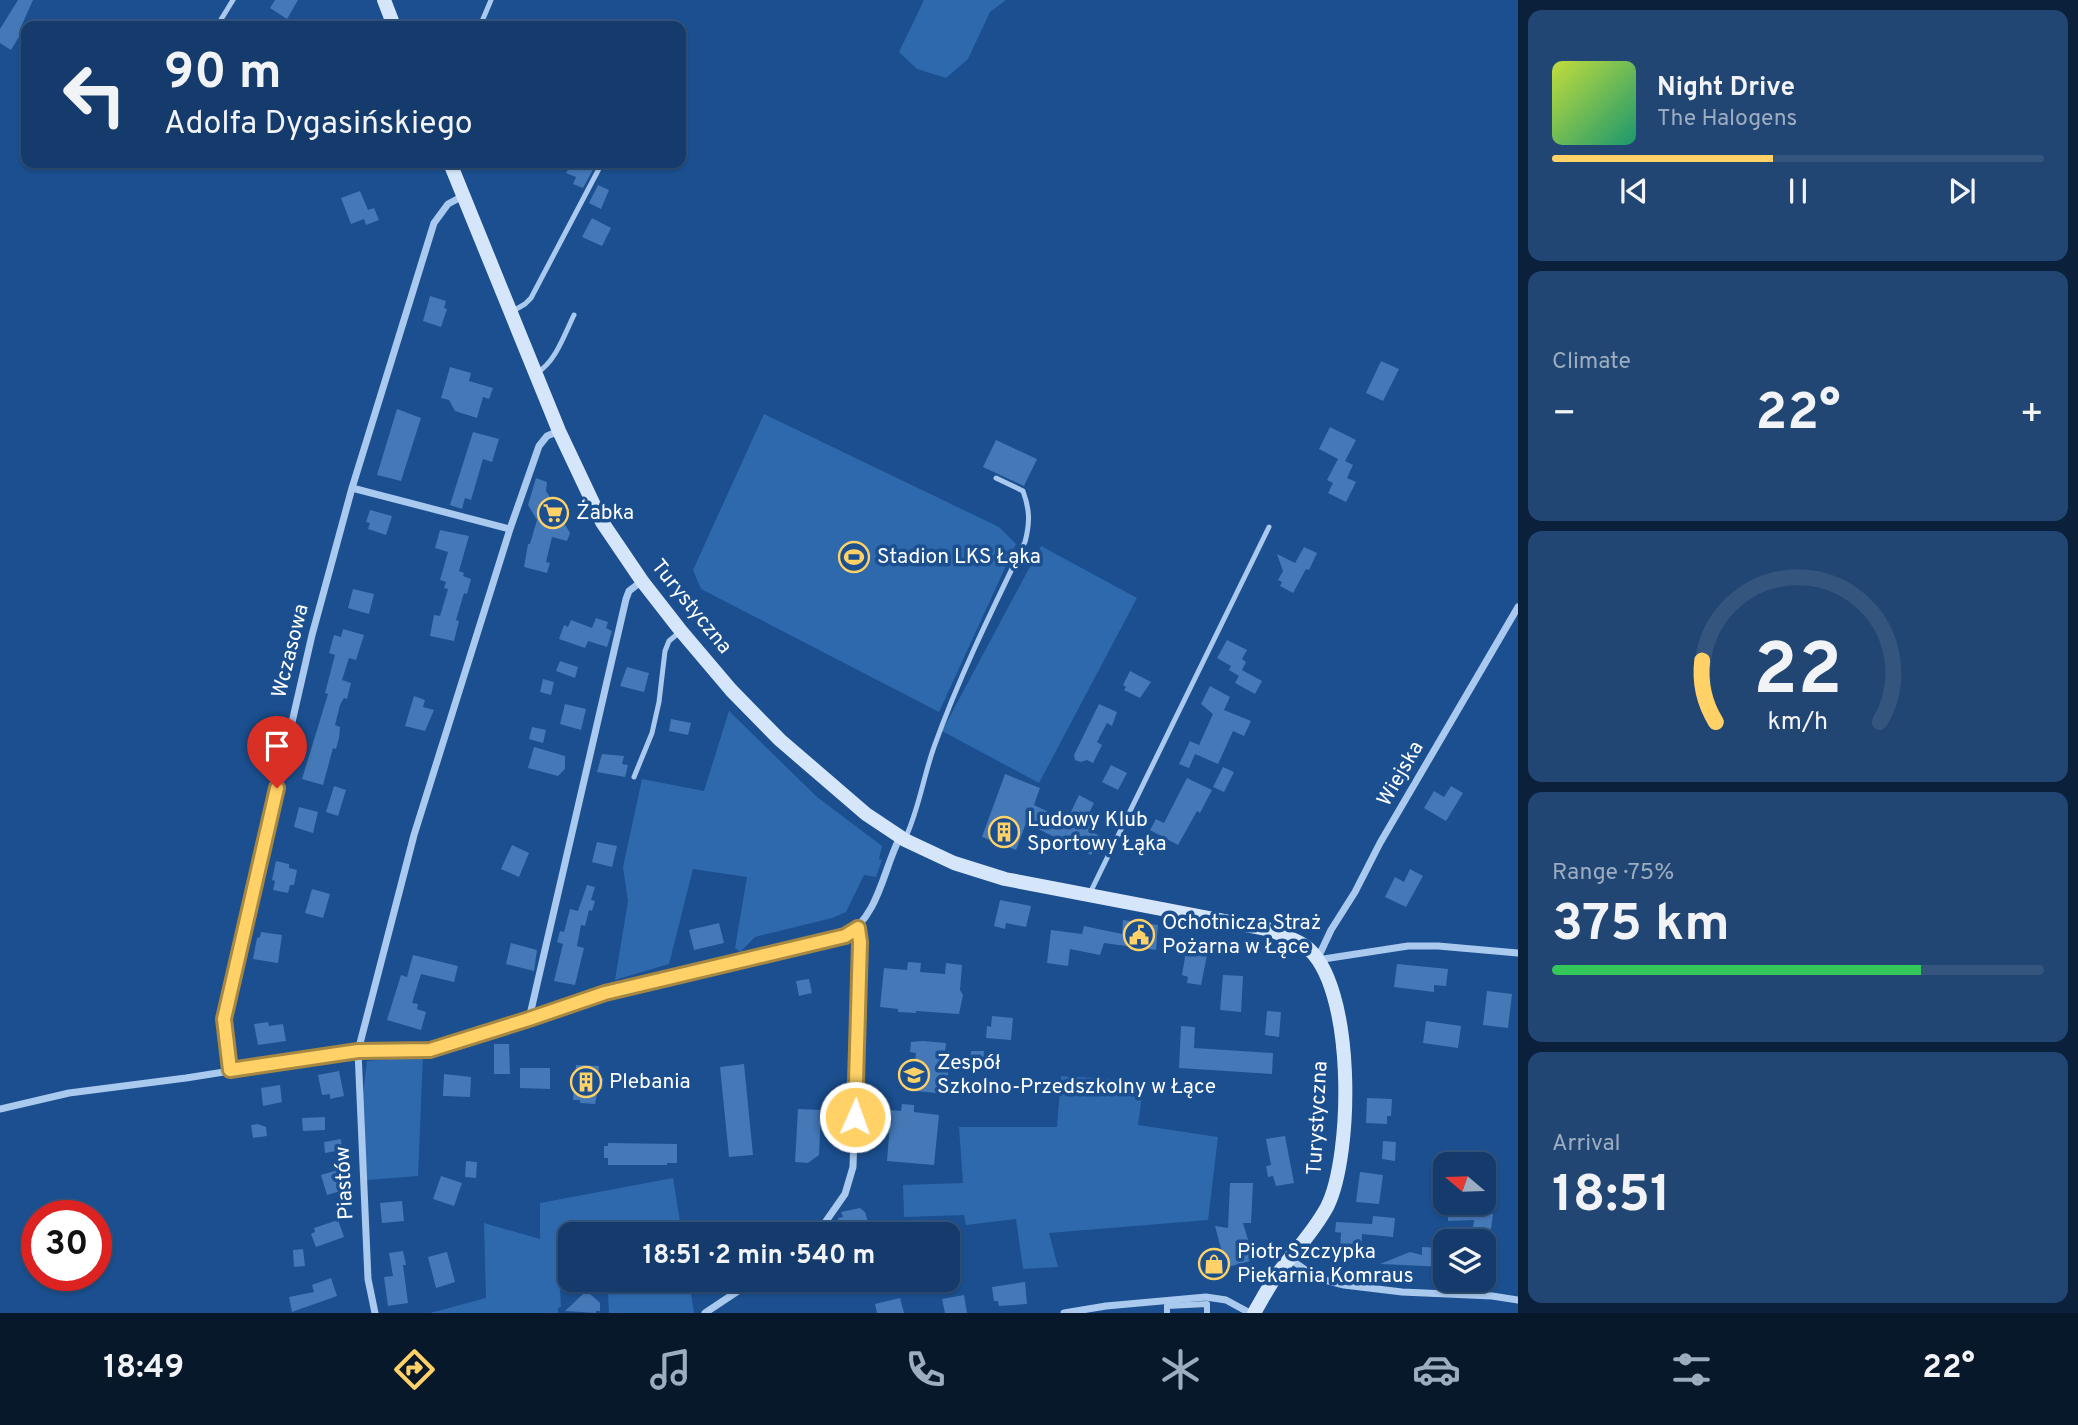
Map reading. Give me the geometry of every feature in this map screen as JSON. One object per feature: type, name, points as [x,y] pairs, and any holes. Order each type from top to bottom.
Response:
[{"type":"main road","points":[[384,0],[392,21]]},
{"type":"main road","name":"Turystyczna","points":[[452,168],[559,431],[593,506],[642,581],[681,631],[731,690],[798,757],[850,802],[902,838],[939,857],[979,872],[1271,930],[1306,946],[1317,960],[1338,1005],[1345,1092],[1343,1136],[1336,1185],[1328,1206],[1314,1229],[1252,1313]]},
{"type":"street","name":"Wczasowa","points":[[230,1070],[224,1019],[312,635],[352,488],[434,223],[448,204],[463,196]]},
{"type":"street","points":[[358,1051],[414,835],[510,529],[539,446],[547,436],[559,431]]},
{"type":"street","points":[[352,488],[510,529]]},
{"type":"street","points":[[529,1019],[626,598],[629,591],[642,581]]},
{"type":"street","name":"Wiejska","points":[[1317,960],[1380,843],[1518,607]]},
{"type":"street","points":[[0,1109],[69,1093],[358,1051],[430,1050],[605,993],[845,936],[858,928],[869,912],[902,838]]},
{"type":"street","points":[[825,1222],[845,1194],[853,1167],[860,942],[858,928]]},
{"type":"street","points":[[1317,960],[1408,946],[1518,953]]},
{"type":"street","name":"Piastów","points":[[358,1051],[368,1279],[375,1313]]},
{"type":"street","points":[[1290,1259],[1317,1278],[1344,1285],[1518,1300]]},
{"type":"street","points":[[705,1313],[736,1292]]},
{"type":"street","points":[[1065,1313],[1118,1304],[1206,1297],[1226,1300],[1252,1313]]},
{"type":"street","points":[[1167,1313],[1167,1306],[1207,1304],[1207,1313]]},
{"type":"lane","points":[[219,21],[233,0]]},
{"type":"lane","points":[[482,21],[491,0]]},
{"type":"lane","points":[[510,312],[523,307],[531,298],[599,168]]},
{"type":"lane","points":[[535,373],[545,367],[553,357],[574,315]]},
{"type":"lane","points":[[902,838],[916,814],[938,737],[971,654],[1025,542],[1029,528],[1030,509],[1023,491],[996,478]]},
{"type":"lane","points":[[1088,895],[1269,527]]},
{"type":"lane","points":[[634,777],[652,733],[665,651],[669,641],[681,631]]},
{"type":"shaded area","points":[[924,0],[1006,0],[990,12],[968,59],[946,78],[917,69],[899,52]]},
{"type":"shaded area","name":"Stadion LKS Łąka","points":[[764,414],[999,527],[1016,544],[939,712],[701,589],[693,570]]},
{"type":"shaded area","points":[[1041,546],[1137,598],[1039,783],[942,731]]},
{"type":"shaded area","points":[[729,711],[817,797],[882,846],[879,859],[882,860],[876,877],[864,875],[846,912],[755,937],[740,952],[735,948],[747,877],[693,869],[669,964],[615,980],[628,901],[623,867],[642,779],[704,791]]},
{"type":"shaded area","points":[[423,1056],[418,1176],[367,1180],[362,1101],[367,1061]]},
{"type":"shaded area","points":[[1061,1076],[1144,1081],[1138,1125],[1218,1137],[1208,1220],[1049,1233],[1058,1267],[1023,1269],[1016,1219],[966,1225],[964,1215],[904,1217],[903,1185],[963,1183],[959,1127],[1057,1127]]},
{"type":"shaded area","points":[[673,1178],[680,1222],[558,1222],[558,1292],[560,1292],[561,1307],[558,1308],[558,1313],[430,1313],[486,1298],[484,1223],[540,1239],[540,1203]]},
{"type":"shaded area","points":[[604,1292],[691,1292],[694,1313],[609,1313],[608,1293]]},
{"type":"building","points":[[18,0],[33,0],[24,21],[21,21],[21,33],[11,50],[0,43],[0,29]]},
{"type":"building","points":[[275,0],[298,0],[287,19],[270,8]]},
{"type":"building","points":[[569,168],[594,168],[583,188],[573,184],[576,177],[566,173]]},
{"type":"building","points":[[598,185],[609,190],[601,209],[589,203]]},
{"type":"building","points":[[360,191],[368,210],[374,208],[379,220],[366,225],[364,219],[351,224],[341,198]]},
{"type":"building","points":[[592,218],[611,228],[602,246],[582,237]]},
{"type":"building","points":[[430,296],[446,301],[444,308],[447,309],[441,327],[423,321]]},
{"type":"building","points":[[1381,361],[1399,369],[1383,401],[1366,393]]},
{"type":"building","points":[[450,367],[471,373],[469,381],[493,388],[489,399],[483,397],[477,418],[455,411],[449,400],[441,398]]},
{"type":"building","points":[[397,409],[421,418],[401,481],[377,475]]},
{"type":"building","points":[[1330,427],[1356,440],[1345,461],[1353,465],[1347,478],[1356,482],[1346,502],[1328,493],[1333,483],[1327,480],[1338,459],[1319,449]]},
{"type":"building","points":[[473,432],[499,439],[492,462],[483,459],[471,500],[465,498],[462,509],[450,505]]},
{"type":"building","points":[[996,440],[1037,459],[1024,486],[983,467]]},
{"type":"building","points":[[536,478],[547,482],[546,491],[570,533],[567,541],[552,537],[546,562],[550,563],[547,573],[524,567],[528,544],[537,520],[528,505]]},
{"type":"building","points":[[370,510],[392,516],[386,535],[368,529],[370,523],[366,522]]},
{"type":"building","points":[[440,530],[469,536],[459,571],[471,579],[456,620],[459,621],[454,641],[430,636],[434,615],[440,616],[448,589],[444,588],[446,582],[440,580],[448,552],[435,548]]},
{"type":"building","points":[[1304,547],[1317,553],[1293,593],[1280,586],[1282,582],[1278,580],[1283,571],[1277,554],[1295,563]]},
{"type":"building","points":[[353,589],[374,594],[369,614],[348,608]]},
{"type":"building","points":[[596,618],[608,622],[606,628],[612,631],[607,647],[588,641],[585,648],[559,639],[564,625],[568,627],[571,620],[592,628]]},
{"type":"building","points":[[343,629],[364,635],[356,660],[349,658],[342,680],[351,683],[347,699],[344,698],[340,705],[335,725],[340,727],[339,738],[336,749],[333,748],[323,785],[302,779],[328,694],[325,693],[335,655],[329,653],[334,635],[341,637]]},
{"type":"building","points":[[1227,640],[1247,650],[1242,659],[1246,662],[1239,676],[1229,670],[1231,666],[1217,658]]},
{"type":"building","points":[[560,661],[578,667],[575,678],[556,671]]},
{"type":"building","points":[[627,667],[649,673],[644,692],[620,686]]},
{"type":"building","points":[[1242,670],[1262,681],[1255,694],[1235,683]]},
{"type":"building","points":[[1130,671],[1151,682],[1140,698],[1124,690],[1126,687],[1123,685]]},
{"type":"building","points":[[543,679],[554,682],[551,695],[540,692]]},
{"type":"building","points":[[1210,686],[1230,697],[1224,710],[1251,721],[1244,736],[1233,731],[1218,764],[1195,754],[1213,714],[1201,704]]},
{"type":"building","points":[[414,696],[425,700],[423,707],[434,710],[425,731],[405,726]]},
{"type":"building","points":[[565,704],[586,709],[581,730],[560,724]]},
{"type":"building","points":[[1099,704],[1117,712],[1112,726],[1107,723],[1097,742],[1102,745],[1093,763],[1075,760],[1074,755]]},
{"type":"building","points":[[671,719],[691,723],[688,735],[669,731]]},
{"type":"building","points":[[532,727],[546,730],[543,743],[529,739]]},
{"type":"building","points":[[1190,741],[1199,745],[1189,768],[1179,764]]},
{"type":"building","points":[[534,747],[565,756],[565,769],[558,776],[528,768]]},
{"type":"building","points":[[602,754],[624,756],[622,764],[628,765],[625,777],[597,772]]},
{"type":"building","points":[[1111,765],[1127,773],[1118,790],[1102,782]]},
{"type":"building","points":[[1223,767],[1234,772],[1224,792],[1213,787]]},
{"type":"building","points":[[1005,774],[1040,788],[1034,805],[1057,816],[1059,811],[1069,816],[1079,795],[1094,803],[1085,822],[1097,828],[1094,833],[1100,836],[1091,855],[1026,823],[1016,850],[982,837]]},
{"type":"building","points":[[1187,778],[1212,790],[1178,845],[1150,830],[1156,819],[1164,823]]},
{"type":"building","points":[[334,786],[346,790],[338,816],[326,812]]},
{"type":"building","points":[[1451,786],[1463,793],[1446,821],[1424,808],[1434,791],[1444,797]]},
{"type":"building","points":[[299,807],[318,812],[313,833],[294,827]]},
{"type":"building","points":[[597,842],[617,846],[612,867],[592,862]]},
{"type":"building","points":[[512,845],[529,853],[519,877],[501,869]]},
{"type":"building","points":[[276,861],[289,864],[289,868],[297,870],[294,885],[290,885],[288,893],[273,890]]},
{"type":"building","points":[[1410,869],[1423,876],[1406,907],[1385,897],[1395,877],[1404,882]]},
{"type":"building","points":[[587,885],[595,887],[591,900],[595,901],[592,911],[589,910],[585,926],[581,925],[577,946],[584,948],[575,985],[554,981],[563,944],[557,942],[560,931],[564,932],[570,909],[578,911]]},
{"type":"building","points":[[312,889],[330,894],[323,918],[305,913]]},
{"type":"building","points":[[1000,900],[1031,906],[1026,927],[1006,923],[1005,929],[994,926]]},
{"type":"building","points":[[1123,920],[1158,925],[1156,950],[1104,943],[1100,955],[1070,949],[1068,966],[1047,963],[1051,930],[1082,934],[1084,926],[1122,934]]},
{"type":"building","points":[[719,923],[724,943],[694,950],[689,930]]},
{"type":"building","points":[[261,932],[282,935],[278,963],[253,959],[257,938]]},
{"type":"building","points":[[511,943],[537,950],[534,971],[506,964]]},
{"type":"building","points":[[1186,951],[1207,955],[1201,985],[1187,983],[1188,977],[1182,975]]},
{"type":"building","points":[[413,955],[458,966],[454,982],[421,974],[412,1003],[418,1004],[417,1009],[426,1012],[421,1030],[387,1020],[401,975],[407,977]]},
{"type":"building","name":"Zespół Szkolno-Przedszkolny w Łące","points":[[908,962],[921,963],[920,972],[945,974],[946,963],[962,965],[960,990],[963,995],[959,1014],[898,1012],[898,1009],[880,1007],[884,968],[907,970]]},
{"type":"building","points":[[1397,964],[1448,969],[1446,986],[1434,985],[1434,992],[1394,987]]},
{"type":"building","points":[[1223,975],[1243,976],[1241,1012],[1220,1010]]},
{"type":"building","points":[[809,979],[812,993],[799,996],[796,981]]},
{"type":"building","points":[[1487,991],[1512,994],[1508,1028],[1483,1025]]},
{"type":"building","points":[[1267,1011],[1281,1012],[1279,1037],[1265,1035]]},
{"type":"building","points":[[992,1016],[1013,1018],[1011,1040],[986,1038],[987,1026],[991,1027]]},
{"type":"building","points":[[1426,1021],[1461,1026],[1458,1048],[1423,1043]]},
{"type":"building","points":[[268,1022],[269,1026],[283,1024],[286,1041],[258,1045],[254,1024]]},
{"type":"building","points":[[1181,1026],[1195,1027],[1194,1048],[1273,1053],[1272,1074],[1179,1068]]},
{"type":"building","points":[[911,1042],[946,1043],[944,1064],[949,1064],[946,1094],[906,1090],[907,1078],[914,1078],[916,1053],[910,1052]]},
{"type":"building","points":[[494,1044],[509,1044],[510,1074],[494,1074]]},
{"type":"building","points":[[971,1051],[984,1051],[983,1066],[970,1066]]},
{"type":"building","points":[[744,1064],[753,1155],[729,1157],[720,1067]]},
{"type":"building","name":"Plebania","points":[[576,1065],[599,1066],[598,1078],[603,1078],[602,1089],[598,1089],[595,1104],[573,1100]]},
{"type":"building","points":[[520,1068],[550,1068],[550,1089],[520,1088]]},
{"type":"building","points":[[339,1071],[344,1096],[330,1099],[330,1094],[322,1095],[318,1075]]},
{"type":"building","points":[[444,1074],[471,1077],[470,1097],[443,1096]]},
{"type":"building","points":[[280,1085],[282,1102],[263,1106],[261,1088]]},
{"type":"building","points":[[1367,1098],[1392,1099],[1391,1116],[1387,1116],[1387,1124],[1366,1123]]},
{"type":"building","points":[[902,1104],[914,1105],[914,1112],[939,1115],[934,1165],[887,1161],[891,1110],[901,1111]]},
{"type":"building","points":[[798,1109],[821,1110],[819,1155],[808,1163],[795,1162]]},
{"type":"building","points":[[325,1117],[325,1130],[303,1131],[302,1118]]},
{"type":"building","points":[[251,1125],[266,1127],[267,1136],[253,1138]]},
{"type":"building","points":[[1285,1136],[1294,1183],[1276,1186],[1273,1176],[1268,1177],[1266,1166],[1271,1165],[1266,1139]]},
{"type":"building","points":[[341,1139],[342,1150],[325,1153],[324,1142]]},
{"type":"building","points":[[1383,1141],[1396,1142],[1395,1161],[1382,1159]]},
{"type":"building","points":[[608,1143],[677,1144],[677,1163],[608,1165],[608,1158],[604,1158],[604,1146],[608,1146]]},
{"type":"building","points":[[466,1161],[477,1162],[476,1178],[465,1177]]},
{"type":"building","points":[[341,1169],[347,1189],[327,1195],[321,1175]]},
{"type":"building","points":[[1360,1172],[1383,1175],[1379,1204],[1356,1202]]},
{"type":"building","points":[[441,1176],[462,1183],[454,1206],[433,1199]]},
{"type":"building","points":[[1230,1183],[1253,1183],[1251,1223],[1243,1223],[1254,1260],[1228,1267],[1228,1272],[1203,1275],[1202,1260],[1223,1256],[1215,1226],[1228,1228]]},
{"type":"building","points":[[402,1201],[404,1221],[382,1223],[380,1203]]},
{"type":"building","points":[[860,1208],[865,1212],[868,1222],[839,1222],[838,1218],[843,1217],[841,1212]]},
{"type":"building","points":[[1448,1215],[1493,1215],[1491,1229],[1473,1227],[1474,1220],[1448,1221]]},
{"type":"building","points":[[1373,1216],[1395,1218],[1393,1237],[1362,1234],[1361,1252],[1340,1251],[1343,1233],[1335,1232],[1336,1222],[1372,1224]]},
{"type":"building","points":[[338,1220],[344,1237],[316,1247],[311,1234],[315,1232],[314,1228]]},
{"type":"building","points":[[1422,1247],[1433,1248],[1433,1266],[1380,1264],[1410,1252],[1422,1255]]},
{"type":"building","points":[[303,1249],[305,1266],[294,1267],[293,1250]]},
{"type":"building","points":[[403,1251],[408,1303],[388,1306],[384,1277],[393,1276],[389,1253]]},
{"type":"building","points":[[447,1252],[455,1282],[436,1288],[428,1257]]},
{"type":"building","points":[[331,1278],[337,1296],[292,1312],[289,1297],[314,1292],[312,1285]]},
{"type":"building","points":[[1025,1282],[1027,1304],[999,1306],[998,1301],[994,1301],[992,1287]]},
{"type":"building","points":[[584,1293],[589,1293],[600,1303],[600,1311],[565,1311]]},
{"type":"building","points":[[964,1295],[967,1313],[945,1313],[942,1299]]},
{"type":"building","points":[[900,1298],[904,1313],[877,1313],[875,1304]]},
{"type":"place","name":"Żabka","points":[[553,513]]},
{"type":"place","name":"Stadion LKS Łąka","points":[[854,557]]},
{"type":"place","name":"Ludowy Klub Sportowy Łąka","points":[[1004,832]]},
{"type":"place","name":"Ochotnicza Straż Pożarna w Łące","points":[[1139,935]]},
{"type":"place","name":"Zespół Szkolno-Przedszkolny w Łące","points":[[914,1075]]},
{"type":"place","name":"Plebania","points":[[586,1082]]},
{"type":"place","name":"Piotr Szczypka Piekarnia Komraus","points":[[1214,1264]]},
{"type":"route","points":[[277,788],[224,1019],[230,1070],[358,1051],[430,1050],[605,993],[845,936],[858,928],[860,942],[855,1117]]}]
